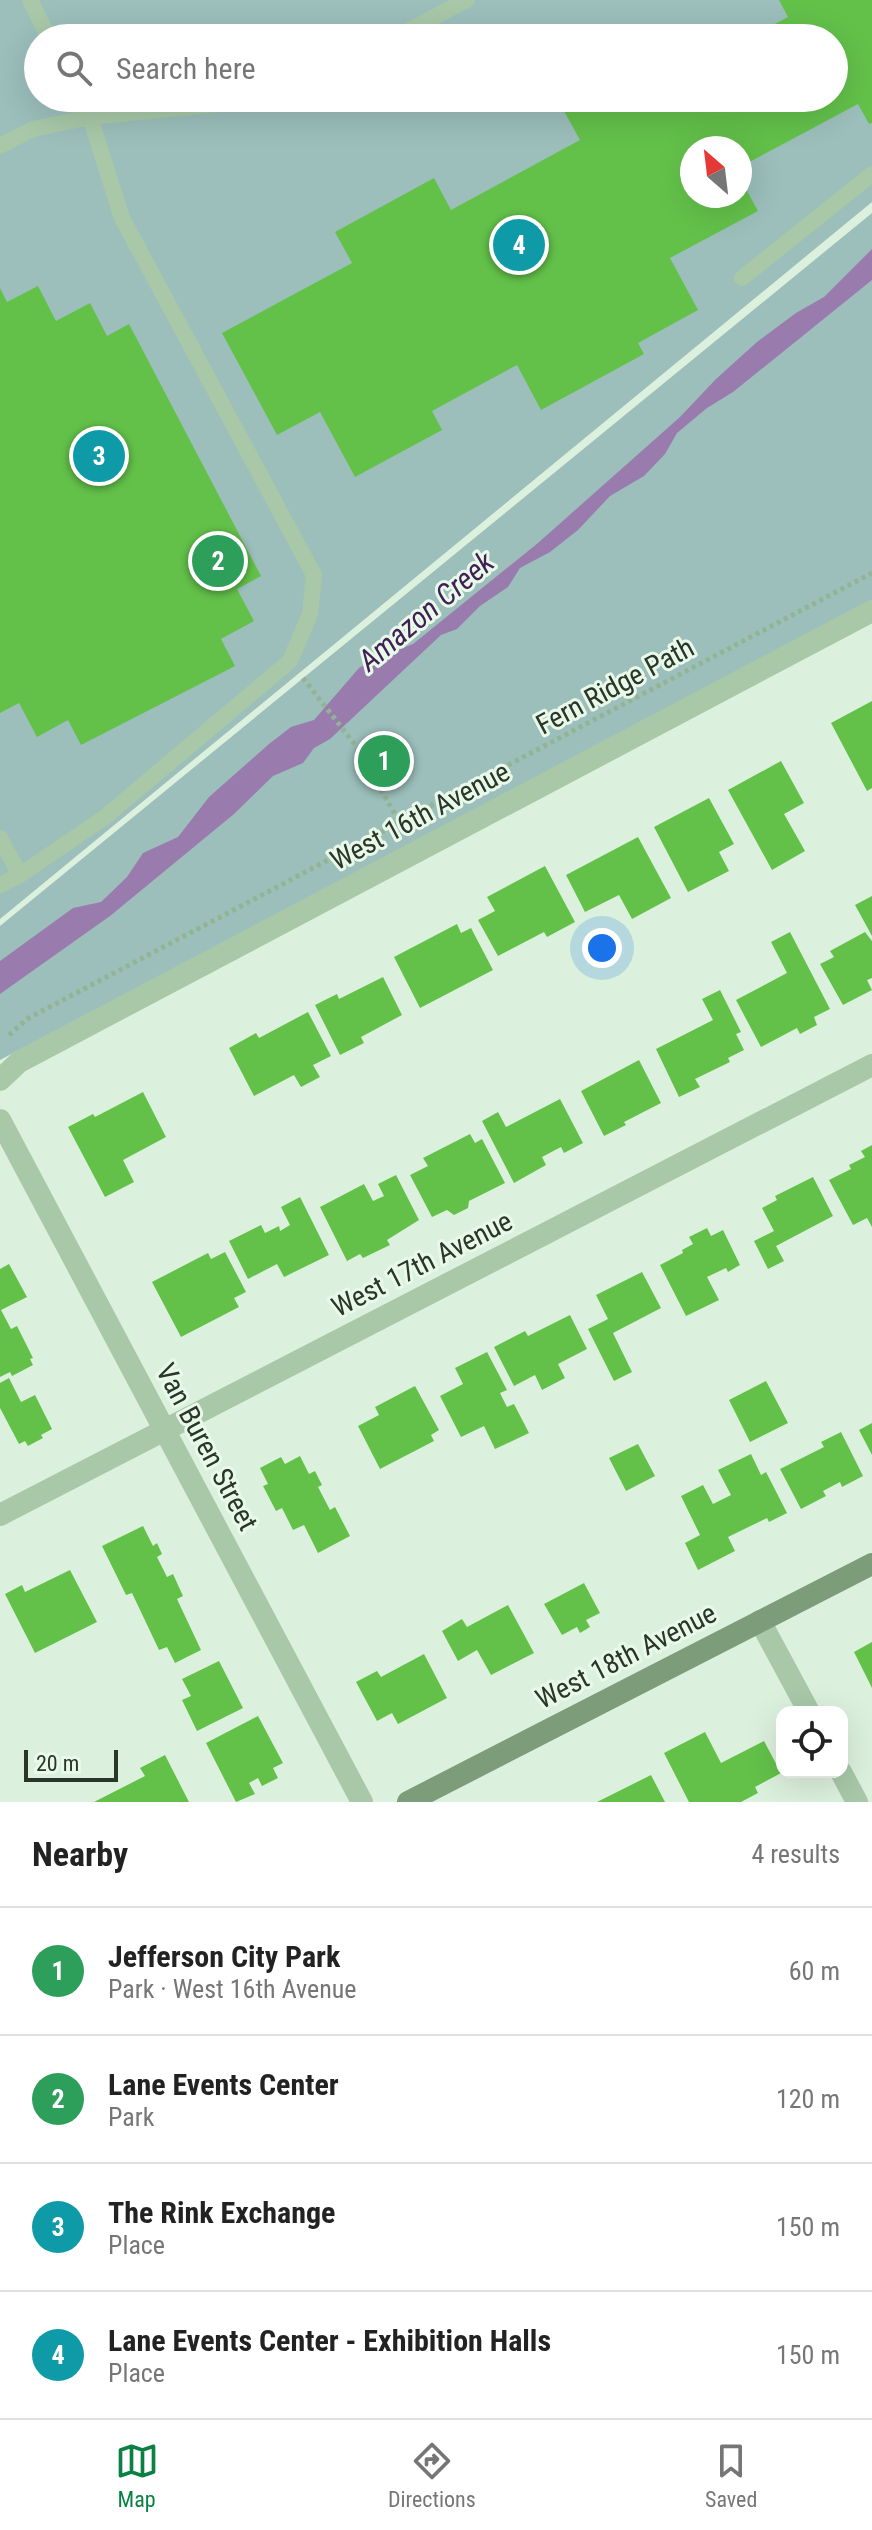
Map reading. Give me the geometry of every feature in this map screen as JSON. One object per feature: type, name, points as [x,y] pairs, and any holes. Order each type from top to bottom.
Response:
[{"type":"main road","name":"West 18th Avenue","points":[[408,1802],[872,1564]]},
{"type":"street","name":"West 16th Avenue","points":[[0,1080],[19,1062],[872,611]]},
{"type":"street","name":"West 17th Avenue","points":[[0,1515],[872,1065]]},
{"type":"street","name":"Van Buren Street","points":[[0,1120],[362,1802]]},
{"type":"street","points":[[760,1621],[806,1706]]},
{"type":"street","points":[[844,1778],[857,1802]]},
{"type":"lane","points":[[30,0],[42,24]]},
{"type":"lane","points":[[421,24],[467,0]]},
{"type":"lane","points":[[0,885],[20,875],[105,817],[290,661],[310,614],[314,575],[122,218],[87,112]]},
{"type":"lane","points":[[0,146],[33,129],[90,117],[140,112]]},
{"type":"lane","points":[[742,278],[872,174]]},
{"type":"lane","points":[[0,838],[20,875]]},
{"type":"path","name":"Fern Ridge Path","points":[[0,1043],[27,1019],[872,573]]},
{"type":"path","points":[[298,671],[356,746],[400,823]]},
{"type":"shaded area","points":[[0,0],[872,0],[872,202],[0,919]]},
{"type":"shaded area","points":[[872,213],[872,600],[0,1060],[0,926]]},
{"type":"shaded area","points":[[872,249],[872,280],[677,433],[665,454],[644,476],[610,496],[578,530],[550,552],[520,568],[508,587],[480,606],[457,629],[441,635],[330,739],[314,748],[303,763],[273,776],[234,814],[110,916],[0,994],[0,961],[73,908],[101,902],[127,877],[143,853],[178,837],[209,797],[269,744],[291,727],[314,720],[359,668],[413,644],[538,543],[680,417],[757,342],[824,297]]},
{"type":"building","points":[[779,0],[872,0],[872,123],[869,124],[858,104],[848,109],[848,24],[775,24],[788,17]]},
{"type":"building","points":[[565,112],[843,112],[752,161],[752,136],[680,136],[680,208],[752,208],[752,200],[758,211],[670,258],[698,310],[638,343],[644,354],[541,410],[517,365],[432,411],[442,430],[355,477],[320,412],[277,435],[222,333],[352,263],[335,232],[434,178],[451,210],[580,140]]},
{"type":"building","points":[[38,286],[56,321],[90,303],[107,336],[129,324],[261,576],[237,589],[254,621],[221,639],[235,666],[81,745],[68,720],[37,737],[19,703],[0,713],[0,288],[7,302]]},
{"type":"building","points":[[872,701],[872,788],[867,791],[831,723]]},
{"type":"building","points":[[781,761],[804,803],[784,814],[805,851],[772,870],[728,790]]},
{"type":"building","points":[[709,798],[734,844],[719,852],[729,871],[688,892],[654,827]]},
{"type":"building","points":[[638,837],[671,898],[632,919],[619,895],[585,912],[566,875]]},
{"type":"building","points":[[545,866],[575,922],[547,937],[544,932],[498,956],[478,920],[495,911],[487,897]]},
{"type":"building","points":[[872,896],[872,936],[855,905]]},
{"type":"building","points":[[457,924],[461,933],[471,928],[493,970],[420,1008],[394,957]]},
{"type":"building","points":[[790,932],[830,1009],[814,1017],[817,1025],[800,1034],[797,1028],[761,1047],[736,1000],[787,973],[771,942]]},
{"type":"building","points":[[865,932],[872,941],[872,978],[867,980],[872,990],[843,1005],[820,964],[834,957],[830,951]]},
{"type":"building","points":[[383,977],[402,1015],[361,1037],[364,1043],[340,1055],[315,1005],[337,994],[339,999]]},
{"type":"building","points":[[720,990],[741,1032],[736,1034],[744,1050],[728,1058],[730,1062],[695,1079],[700,1087],[679,1097],[656,1049],[713,1020],[702,999]]},
{"type":"building","points":[[308,1012],[331,1056],[313,1065],[320,1077],[301,1087],[294,1075],[254,1096],[229,1048],[256,1033],[259,1038]]},
{"type":"building","points":[[639,1060],[661,1103],[604,1136],[581,1091]]},
{"type":"building","points":[[143,1092],[166,1137],[123,1160],[134,1182],[105,1197],[68,1127]]},
{"type":"building","points":[[560,1099],[583,1143],[564,1153],[561,1147],[542,1157],[546,1165],[514,1183],[482,1121],[498,1112],[506,1127]]},
{"type":"building","points":[[470,1134],[475,1143],[482,1139],[505,1183],[469,1201],[468,1208],[454,1215],[447,1210],[432,1217],[410,1175],[428,1166],[423,1158]]},
{"type":"building","points":[[872,1145],[872,1227],[867,1218],[853,1225],[829,1180],[851,1169],[849,1165],[865,1157],[861,1151]]},
{"type":"building","points":[[396,1175],[419,1220],[387,1240],[390,1245],[363,1258],[360,1254],[347,1261],[320,1207],[364,1184],[373,1201],[384,1196],[378,1184]]},
{"type":"building","points":[[813,1177],[833,1216],[776,1246],[784,1261],[768,1269],[754,1241],[774,1231],[762,1208],[777,1200],[775,1196]]},
{"type":"building","points":[[300,1197],[329,1255],[284,1277],[277,1264],[248,1279],[229,1241],[261,1225],[265,1233],[279,1226],[280,1231],[290,1225],[281,1207]]},
{"type":"building","points":[[707,1228],[711,1236],[723,1230],[740,1265],[728,1272],[726,1268],[707,1277],[719,1300],[686,1316],[660,1265],[683,1253],[682,1250],[693,1244],[689,1237]]},
{"type":"building","points":[[225,1252],[246,1292],[234,1298],[239,1307],[181,1337],[152,1282],[208,1253],[211,1259]]},
{"type":"building","points":[[9,1264],[27,1297],[1,1310],[11,1329],[17,1326],[33,1358],[30,1359],[33,1365],[12,1376],[10,1372],[0,1377],[0,1269]]},
{"type":"building","points":[[642,1272],[661,1308],[613,1333],[632,1372],[614,1381],[588,1329],[608,1319],[596,1295]]},
{"type":"building","points":[[570,1315],[587,1349],[558,1364],[565,1378],[542,1390],[535,1375],[514,1386],[494,1347],[525,1331],[528,1336]]},
{"type":"building","points":[[487,1352],[507,1390],[500,1393],[507,1407],[514,1404],[529,1433],[495,1449],[484,1426],[461,1437],[440,1396],[463,1384],[455,1368]]},
{"type":"building","points":[[9,1378],[21,1402],[35,1395],[52,1429],[28,1446],[25,1441],[19,1444],[0,1408],[0,1383]]},
{"type":"building","points":[[766,1381],[788,1423],[750,1442],[729,1400]]},
{"type":"building","points":[[415,1386],[439,1430],[431,1435],[434,1441],[380,1469],[358,1426],[379,1415],[375,1407]]},
{"type":"building","points":[[872,1423],[872,1455],[859,1430]]},
{"type":"building","points":[[841,1432],[863,1476],[842,1487],[840,1482],[823,1491],[826,1496],[801,1509],[780,1469],[824,1447],[821,1442]]},
{"type":"building","points":[[638,1444],[655,1476],[626,1491],[609,1458]]},
{"type":"building","points":[[751,1454],[761,1475],[766,1472],[787,1513],[769,1522],[767,1518],[728,1537],[735,1551],[698,1570],[685,1543],[700,1535],[681,1496],[703,1485],[713,1504],[731,1495],[718,1470]]},
{"type":"building","points":[[300,1456],[309,1474],[315,1471],[322,1485],[318,1487],[330,1510],[335,1507],[350,1536],[318,1553],[304,1525],[293,1530],[282,1508],[276,1511],[263,1486],[268,1484],[260,1468],[281,1457],[285,1464]]},
{"type":"building","points":[[143,1526],[153,1546],[157,1543],[162,1554],[157,1557],[167,1577],[173,1574],[183,1596],[177,1599],[201,1650],[175,1663],[167,1647],[159,1650],[132,1593],[126,1595],[102,1546]]},
{"type":"building","points":[[70,1570],[97,1622],[35,1653],[5,1594],[22,1585],[25,1592]]},
{"type":"building","points":[[584,1583],[600,1613],[586,1620],[590,1627],[580,1633],[577,1627],[562,1635],[544,1604]]},
{"type":"building","points":[[508,1605],[534,1653],[491,1675],[477,1650],[458,1661],[442,1631],[462,1619],[467,1627]]},
{"type":"building","points":[[872,1642],[872,1688],[854,1652]]},
{"type":"building","points":[[424,1654],[447,1698],[398,1724],[392,1713],[377,1721],[356,1682],[377,1671],[381,1677]]},
{"type":"building","points":[[219,1661],[243,1708],[197,1731],[182,1700],[191,1696],[182,1679]]},
{"type":"building","points":[[258,1716],[283,1763],[273,1768],[278,1778],[262,1786],[258,1778],[249,1783],[255,1794],[236,1802],[206,1743]]},
{"type":"building","points":[[705,1732],[721,1763],[764,1741],[776,1764],[776,1776],[755,1787],[758,1793],[741,1802],[689,1802],[664,1753]]},
{"type":"building","points":[[165,1755],[189,1802],[94,1802],[145,1776],[140,1768]]},
{"type":"building","points":[[651,1775],[665,1802],[597,1802]]},
{"type":"place","name":"Lane Events Center - Exhibition Halls","points":[[519,245]]},
{"type":"place","name":"The Rink Exchange","points":[[99,456]]},
{"type":"place","name":"Lane Events Center","points":[[218,561]]},
{"type":"place","name":"Jefferson City Park","points":[[384,761]]},
{"type":"water label","name":"Amazon Creek","points":[[426,611]]}]
